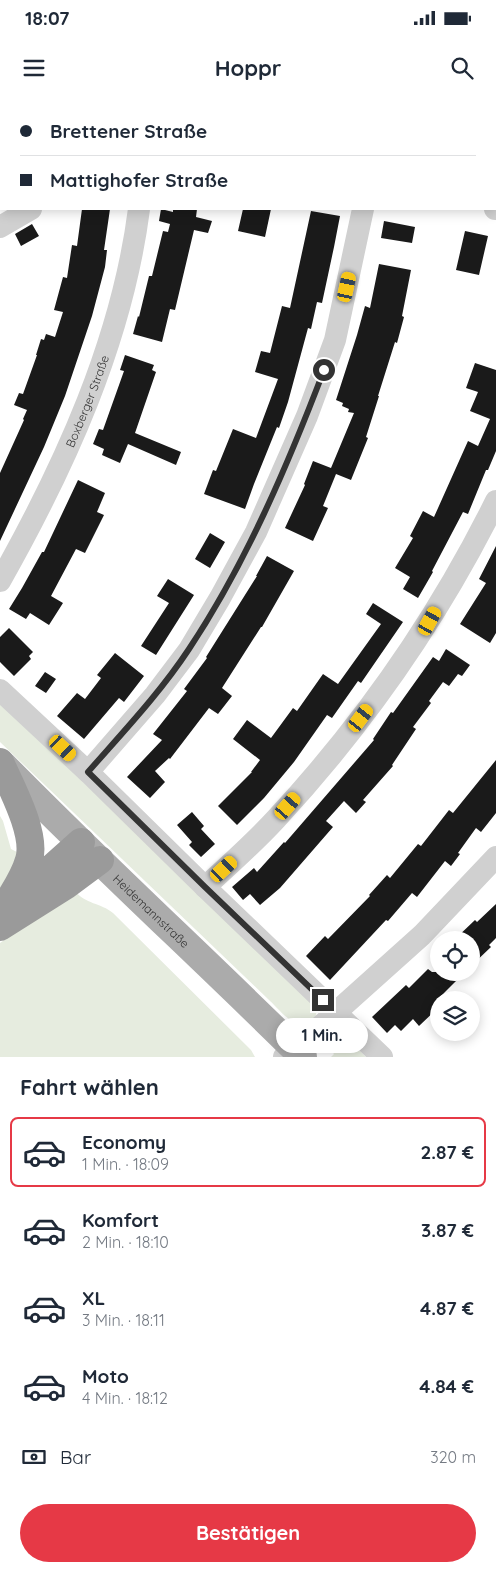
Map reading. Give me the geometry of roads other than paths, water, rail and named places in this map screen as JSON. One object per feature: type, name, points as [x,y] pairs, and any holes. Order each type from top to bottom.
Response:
[{"type":"highway","points":[[0,762],[29,830],[31,849],[30,860],[20,882],[1,915]]},
{"type":"highway","points":[[1,915],[25,892],[90,851]]},
{"type":"main road","name":"Heidemannstraße","points":[[0,762],[294,1054]]},
{"type":"street","points":[[0,227],[28,210]]},
{"type":"street","name":"Boxberger Straße","points":[[0,581],[64,457],[94,382],[118,312],[131,258],[139,210]]},
{"type":"street","points":[[88,772],[155,695],[189,650],[256,532],[307,416],[335,340],[363,210]]},
{"type":"street","points":[[205,887],[275,820],[349,734],[389,682],[430,621],[496,501]]},
{"type":"street","points":[[0,690],[88,772],[382,1057]]},
{"type":"street","points":[[294,1054],[336,1012],[422,935],[496,856]]}]
